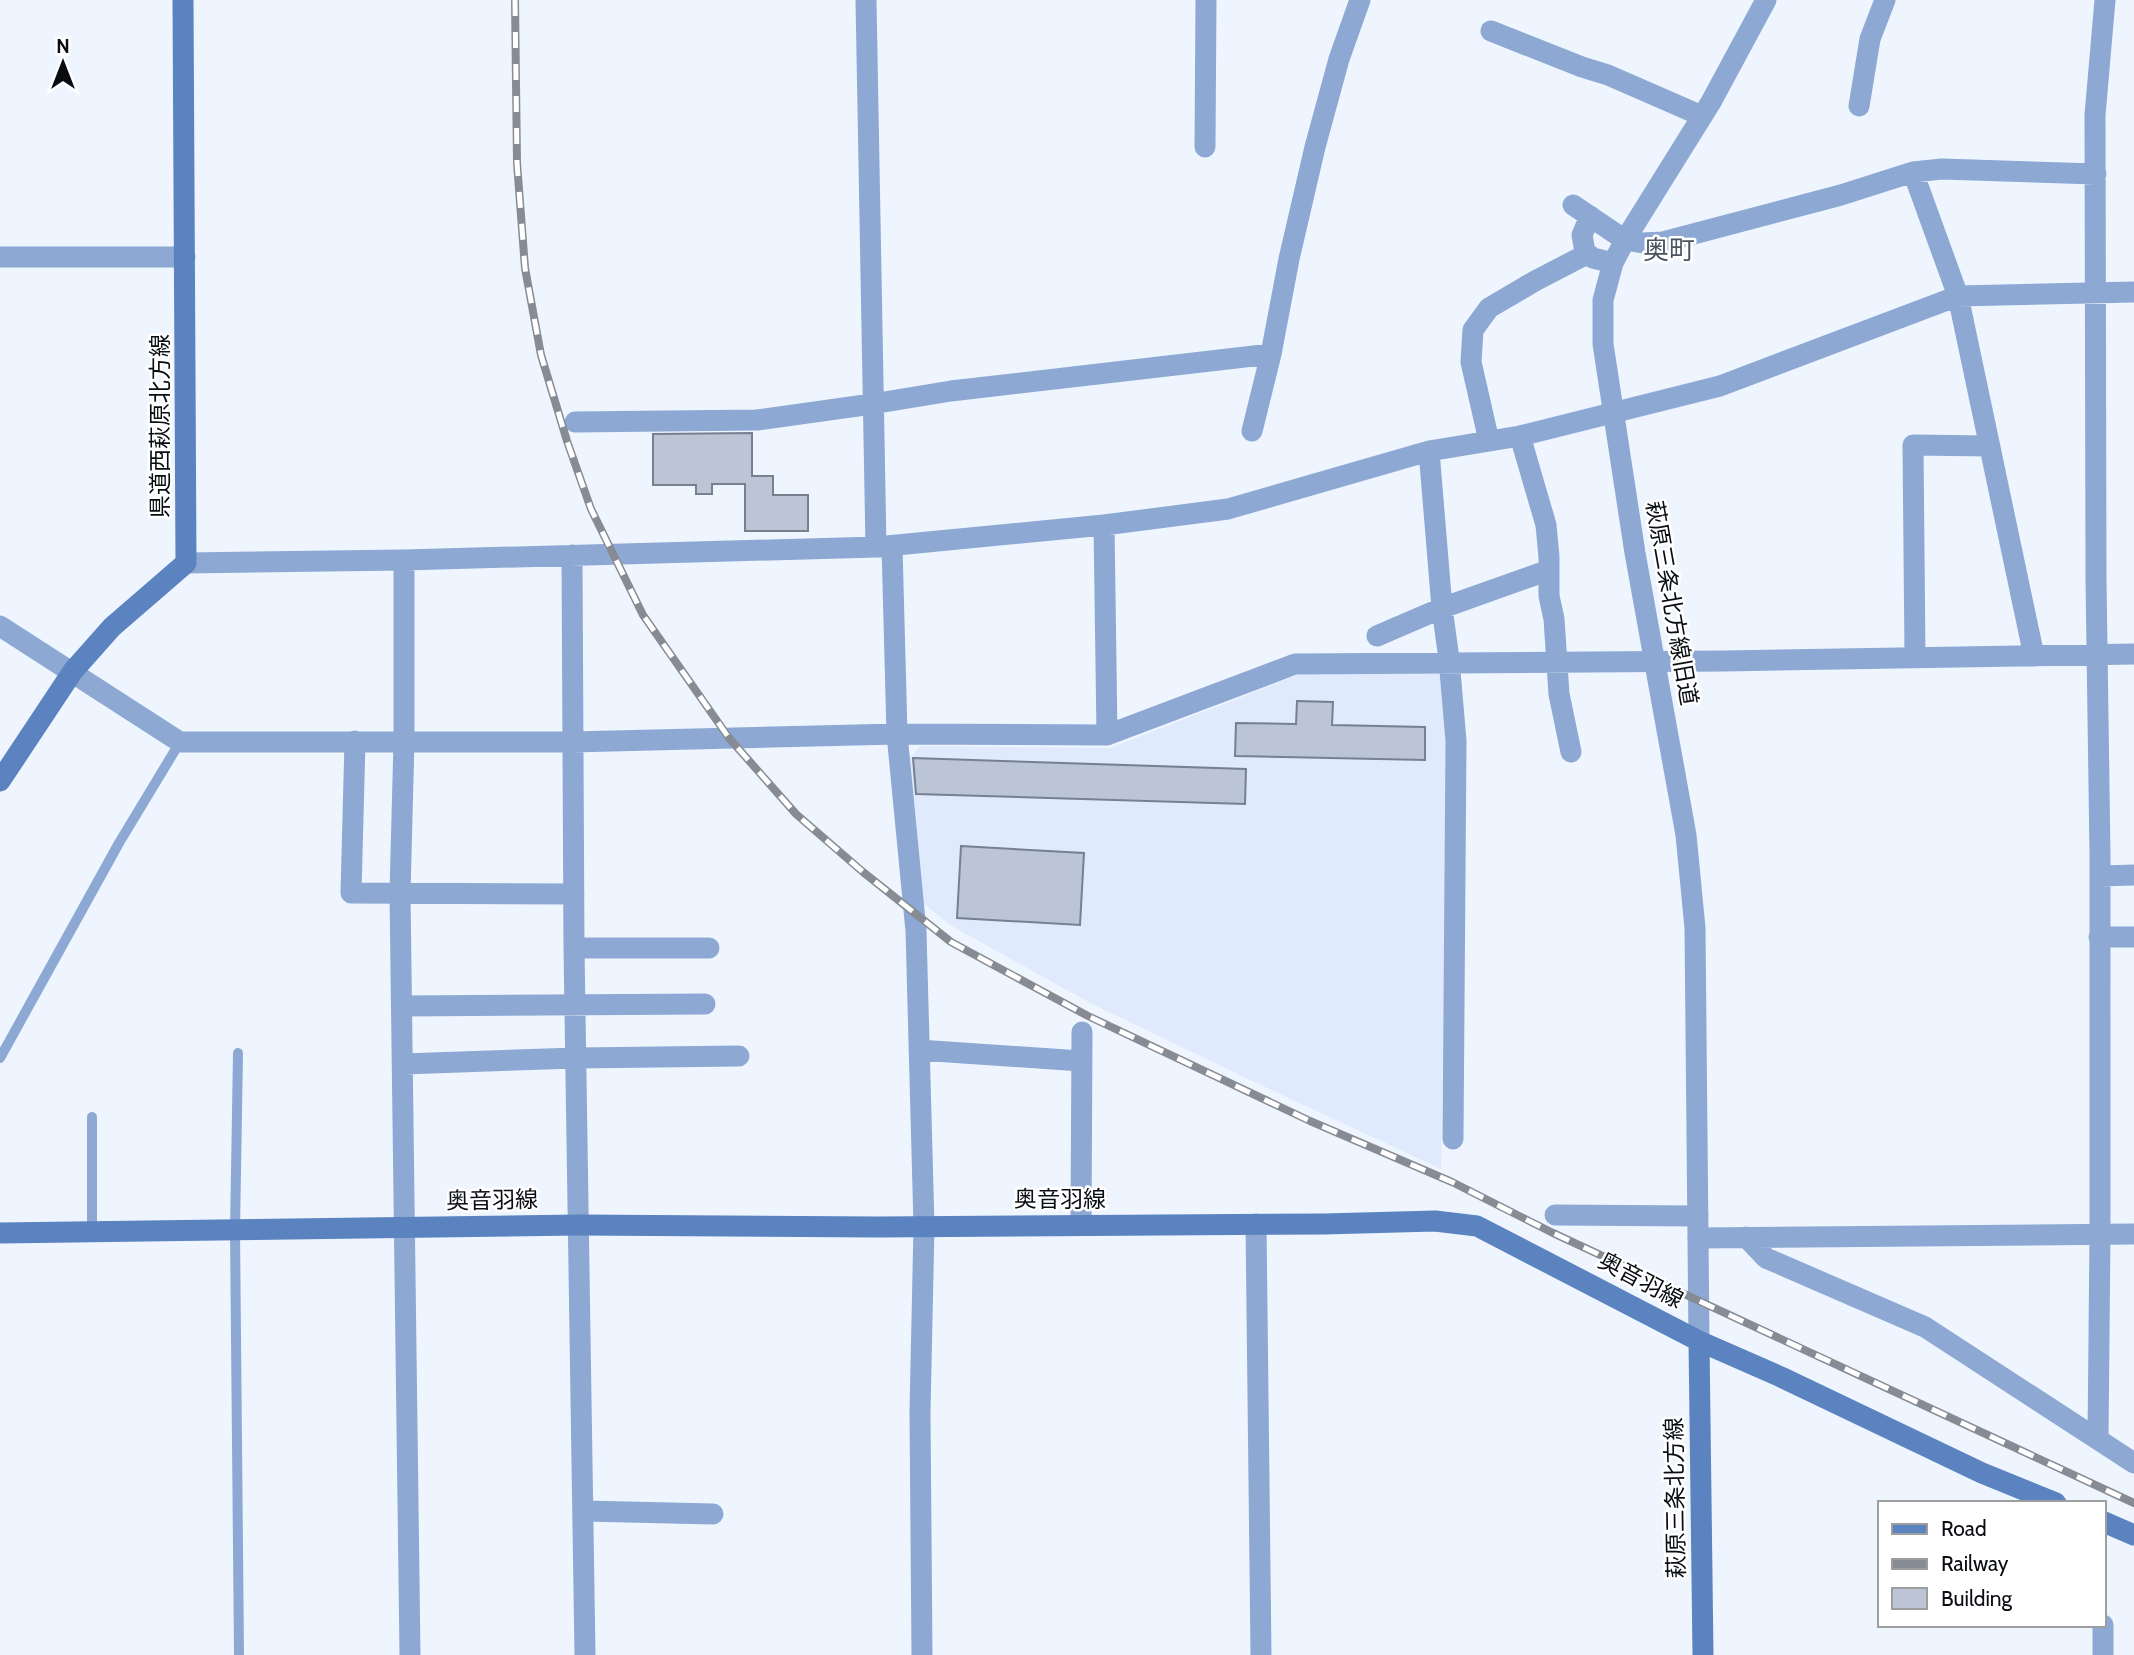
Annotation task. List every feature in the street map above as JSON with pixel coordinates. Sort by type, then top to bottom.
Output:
[{"type":"main road","name":"県道西萩原北方線","points":[[183,0],[187,563]]},
{"type":"main road","points":[[0,781],[73,671],[112,627],[187,563]]},
{"type":"main road","name":"奥音羽線","points":[[0,1233],[579,1225],[924,1226],[1436,1221],[1476,1226],[1699,1341],[1982,1473],[2051,1501]]},
{"type":"main road","name":"萩原三条北方線","points":[[1699,1341],[1703,1655]]},
{"type":"main road","points":[[2106,1523],[2134,1535]]},
{"type":"street","points":[[866,0],[872,404],[897,734],[916,931],[924,1226],[920,1412],[922,1655]]},
{"type":"street","points":[[1205,147],[1206,0]]},
{"type":"street","points":[[1252,431],[1315,147],[1339,59],[1360,0]]},
{"type":"street","name":"萩原三条北方線旧道","points":[[1699,1341],[1693,890],[1686,835],[1635,553],[1603,344],[1603,300],[1613,263],[1625,240],[1702,116],[1766,0]]},
{"type":"street","points":[[1858,106],[1870,38],[1885,0]]},
{"type":"street","points":[[2098,1438],[2101,1234],[2100,876],[2094,293],[2095,115],[2105,0]]},
{"type":"street","points":[[1491,32],[1608,75],[1702,116]]},
{"type":"street","points":[[1613,263],[1593,258],[1585,252],[1581,211],[1625,240],[1663,242],[1841,195],[1913,172],[1942,169],[2096,174]]},
{"type":"street","points":[[1913,172],[1958,296],[2034,656]]},
{"type":"street","points":[[1489,441],[1471,362],[1473,330],[1489,308],[1587,254]]},
{"type":"street","points":[[0,257],[185,257]]},
{"type":"street","points":[[187,563],[884,547],[1104,525],[1228,509],[1429,451],[1520,436],[1720,386],[1958,296],[2134,292]]},
{"type":"street","points":[[575,422],[757,419],[951,391],[1271,354]]},
{"type":"street","points":[[1520,436],[1546,525],[1549,596],[1554,619],[1559,694],[1572,752]]},
{"type":"street","points":[[1915,657],[1913,444],[1990,446]]},
{"type":"street","points":[[1429,451],[1456,741],[1453,1139]]},
{"type":"street","points":[[1104,525],[1107,735]]},
{"type":"street","points":[[572,555],[574,948],[585,1655]]},
{"type":"street","points":[[404,560],[404,741],[400,893],[410,1655]]},
{"type":"street","points":[[1377,636],[1442,608],[1549,570]]},
{"type":"street","points":[[0,626],[180,742],[572,742],[897,734],[1107,735],[1295,664],[1655,662],[2134,654]]},
{"type":"street","points":[[355,741],[351,893],[574,894]]},
{"type":"street","points":[[2100,876],[2134,875]]},
{"type":"street","points":[[2099,937],[2134,937]]},
{"type":"street","points":[[574,948],[709,948]]},
{"type":"street","points":[[402,1006],[705,1004]]},
{"type":"street","points":[[1080,1225],[1082,1032]]},
{"type":"street","points":[[919,1050],[1081,1061]]},
{"type":"street","points":[[403,1064],[739,1056]]},
{"type":"street","points":[[1555,1215],[1698,1216]]},
{"type":"street","points":[[1256,1224],[1261,1655]]},
{"type":"street","points":[[1698,1238],[2134,1234]]},
{"type":"street","points":[[1746,1237],[1766,1258],[1925,1327],[2134,1463]]},
{"type":"street","points":[[584,1511],[713,1514]]},
{"type":"street","points":[[2103,1627],[2103,1655]]},
{"type":"lane","points":[[0,1058],[119,843],[180,742]]},
{"type":"lane","points":[[238,1053],[235,1230],[239,1655]]},
{"type":"lane","points":[[92,1117],[92,1232]]},
{"type":"shaded area","points":[[1308,671],[1444,671],[1448,756],[1441,1169],[1090,1003],[950,925],[916,897],[909,759],[920,746],[1110,748]]},
{"type":"building","points":[[752,433],[752,476],[773,476],[773,495],[808,495],[808,531],[745,531],[745,484],[712,484],[712,494],[696,494],[696,485],[653,485],[653,434]]},
{"type":"building","points":[[1297,701],[1333,702],[1332,725],[1425,727],[1425,760],[1235,756],[1236,723],[1296,724]]},
{"type":"building","points":[[913,758],[1246,769],[1245,804],[916,794]]},
{"type":"building","points":[[961,846],[1084,853],[1080,925],[957,918]]},
{"type":"railway","points":[[515,0],[517,163],[525,268],[541,355],[567,441],[591,509],[643,615],[729,738],[796,814],[951,942],[1088,1016],[1310,1121],[1452,1182],[1553,1233],[2134,1503]]},
{"type":"district","name":"奥町","points":[[1669,250]]}]
